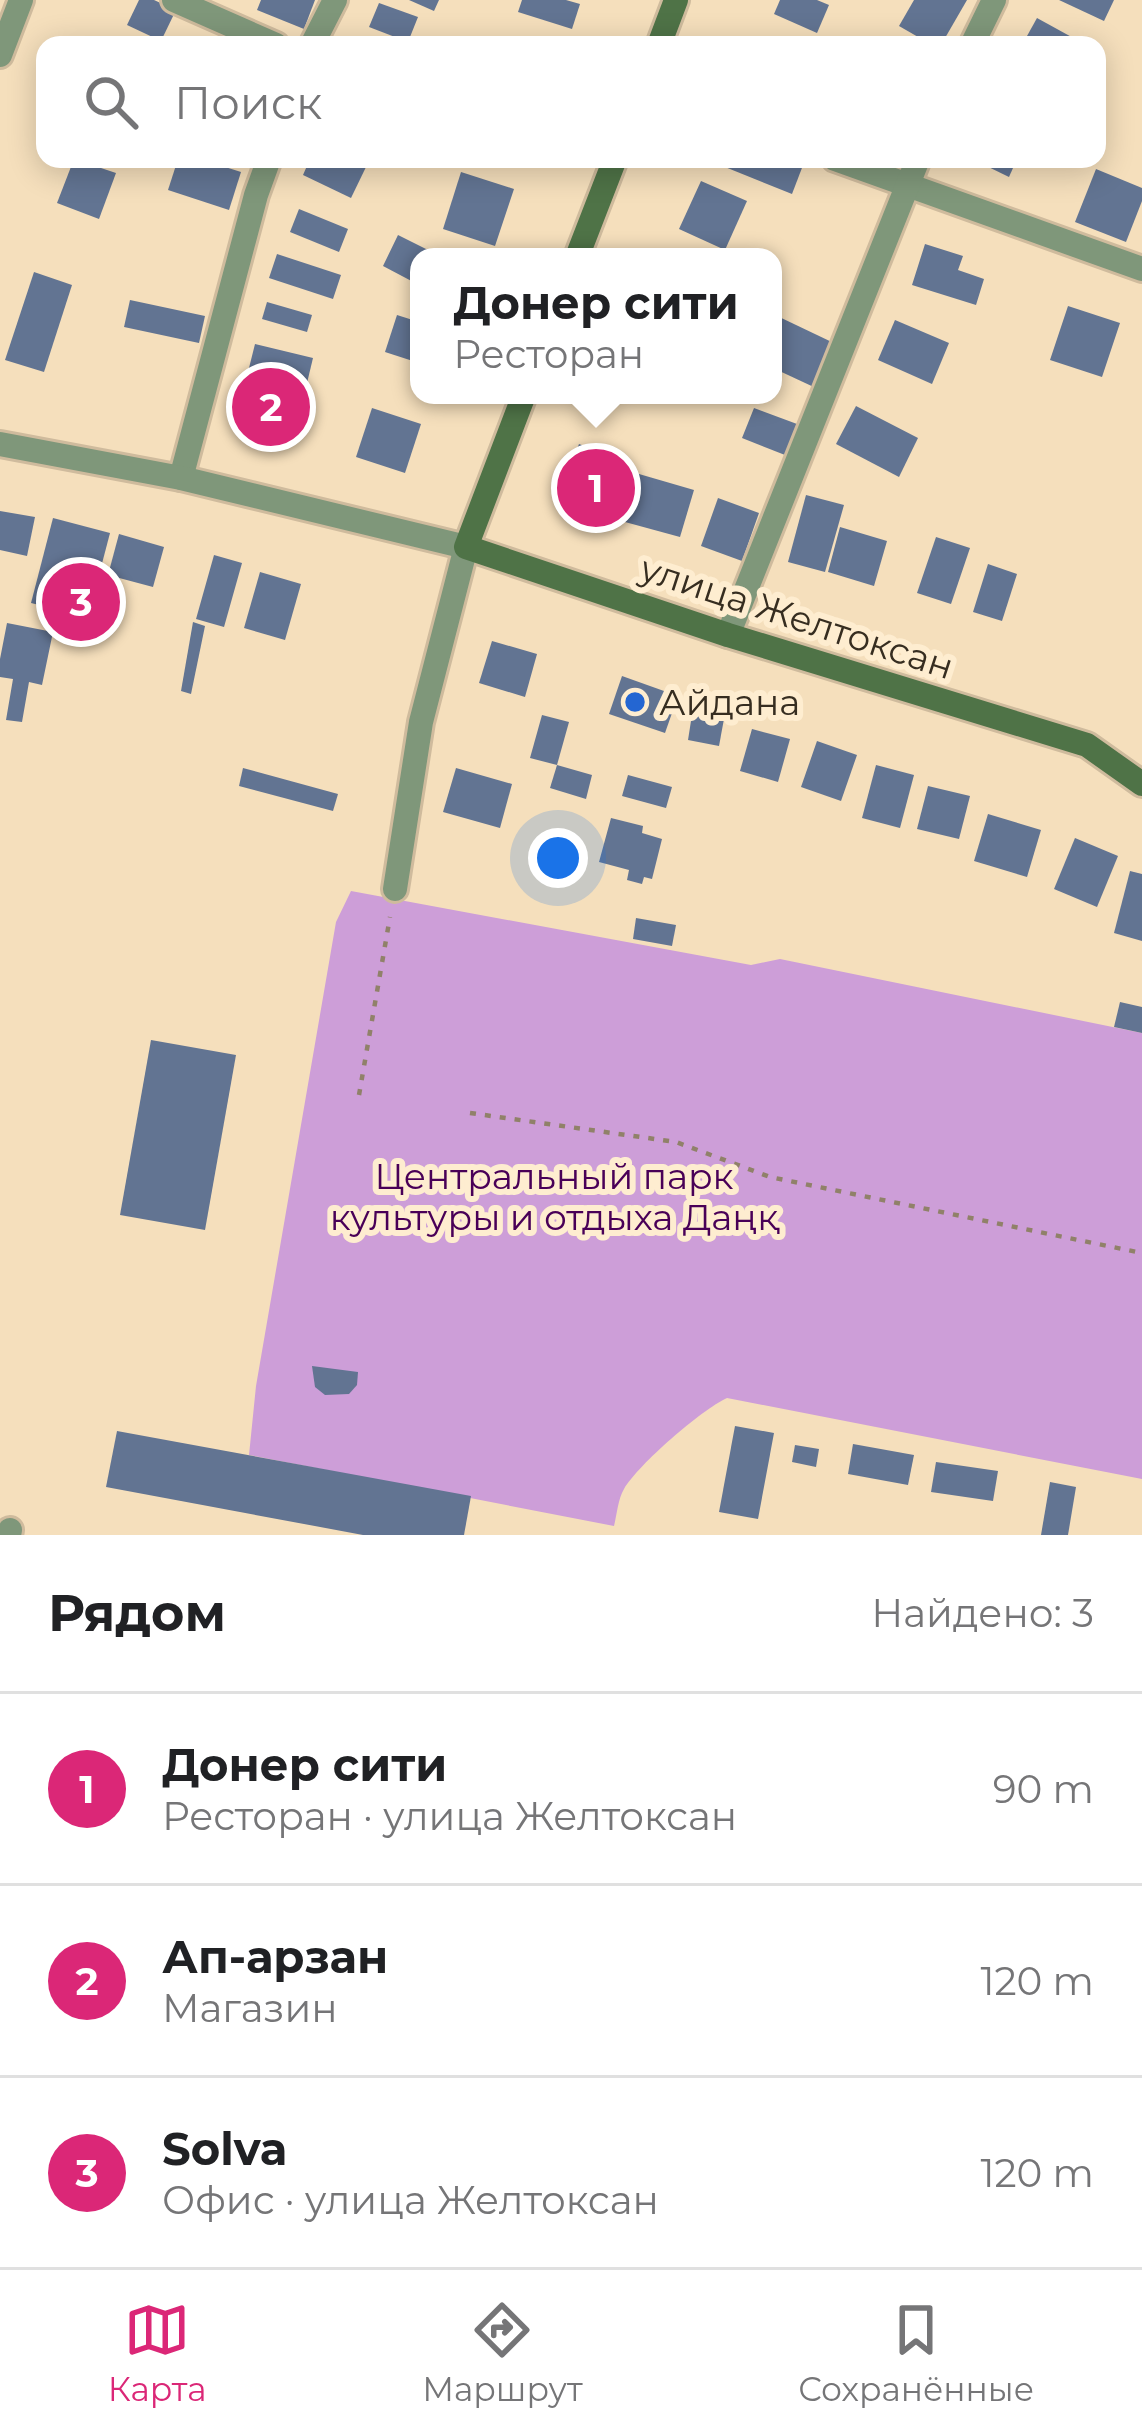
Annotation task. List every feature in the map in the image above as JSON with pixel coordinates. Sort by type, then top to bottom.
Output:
[{"type":"main road","points":[[662,36],[676,0]]},
{"type":"main road","points":[[580,248],[611,168]]},
{"type":"main road","points":[[466,547],[521,404]]},
{"type":"main road","name":"улица Желтоксан","points":[[466,547],[728,635],[1087,745],[1142,784]]},
{"type":"street","points":[[0,55],[21,0]]},
{"type":"street","points":[[174,0],[256,36]]},
{"type":"street","points":[[316,36],[334,0]]},
{"type":"street","points":[[977,36],[994,0]]},
{"type":"street","points":[[181,478],[266,168]]},
{"type":"street","points":[[860,168],[1142,269]]},
{"type":"street","points":[[728,635],[914,168]]},
{"type":"street","name":"улица Желтоксан","points":[[0,444],[181,478],[466,547]]},
{"type":"street","points":[[395,890],[422,722],[466,547]]},
{"type":"path","points":[[359,1095],[395,890]]},
{"type":"path","points":[[470,1113],[676,1142],[770,1178],[1142,1253]]},
{"type":"green space","name":"Центральный парк культуры и отдыха Даңқ","points":[[351,891],[751,965],[780,959],[1142,1033],[1142,1479],[727,1398],[687,1425],[632,1478],[620,1497],[614,1526],[249,1455],[256,1386],[336,922]]},
{"type":"building","points":[[139,0],[154,0],[176,10],[163,36],[150,36],[127,25]]},
{"type":"building","points":[[261,0],[315,0],[304,29],[257,10]]},
{"type":"building","points":[[409,0],[439,0],[434,11]]},
{"type":"building","points":[[522,0],[580,4],[572,29],[518,12]]},
{"type":"building","points":[[780,0],[817,0],[829,5],[817,33],[774,14]]},
{"type":"building","points":[[914,0],[967,0],[946,36],[916,36],[899,26]]},
{"type":"building","points":[[1059,0],[1114,0],[1104,21]]},
{"type":"building","points":[[379,3],[418,17],[410,36],[392,36],[369,27]]},
{"type":"building","points":[[1037,18],[1070,36],[1027,36]]},
{"type":"building","points":[[71,168],[116,173],[99,219],[57,203]]},
{"type":"building","points":[[175,168],[241,172],[229,210],[168,190]]},
{"type":"building","points":[[306,168],[366,168],[351,198],[303,175]]},
{"type":"building","points":[[727,168],[802,168],[792,194]]},
{"type":"building","points":[[990,168],[1013,168],[1009,177]]},
{"type":"building","points":[[1096,169],[1142,188],[1142,201],[1126,242],[1075,222]]},
{"type":"building","points":[[461,172],[514,189],[495,246],[443,229]]},
{"type":"building","points":[[701,181],[747,201],[726,248],[679,229]]},
{"type":"building","points":[[299,209],[348,229],[339,252],[290,232]]},
{"type":"building","points":[[398,235],[424,248],[410,248],[410,280],[383,266]]},
{"type":"building","points":[[925,244],[963,256],[958,270],[984,279],[976,305],[912,285]]},
{"type":"building","points":[[277,254],[341,275],[333,299],[269,278]]},
{"type":"building","points":[[34,272],[72,285],[44,372],[5,360]]},
{"type":"building","points":[[130,300],[205,316],[199,343],[124,327]]},
{"type":"building","points":[[267,302],[312,315],[307,332],[262,319]]},
{"type":"building","points":[[1068,306],[1120,323],[1102,377],[1050,360]]},
{"type":"building","points":[[397,315],[410,319],[410,360],[385,352]]},
{"type":"building","points":[[782,318],[838,345],[818,389],[782,372]]},
{"type":"building","points":[[895,320],[949,343],[932,384],[878,360]]},
{"type":"building","points":[[255,344],[313,358],[307,383],[249,368]]},
{"type":"building","points":[[244,385],[304,398],[298,428],[238,415]]},
{"type":"building","points":[[856,406],[918,438],[899,477],[836,444]]},
{"type":"building","points":[[372,408],[421,424],[405,473],[356,457]]},
{"type":"building","points":[[754,408],[797,424],[785,455],[742,438]]},
{"type":"building","points":[[579,444],[629,464],[606,520],[557,501]]},
{"type":"building","points":[[639,474],[694,490],[680,537],[625,522]]},
{"type":"building","points":[[806,495],[844,505],[825,572],[788,562]]},
{"type":"building","points":[[718,498],[759,513],[742,561],[701,546]]},
{"type":"building","points":[[0,511],[35,517],[27,556],[0,550]]},
{"type":"building","points":[[53,518],[110,533],[88,617],[31,603]]},
{"type":"building","points":[[840,527],[887,541],[874,586],[828,572]]},
{"type":"building","points":[[119,534],[164,547],[153,587],[108,575]]},
{"type":"building","points":[[936,537],[970,548],[951,604],[917,593]]},
{"type":"building","points":[[214,555],[242,563],[224,627],[196,619]]},
{"type":"building","points":[[988,564],[1017,574],[1002,621],[973,612]]},
{"type":"building","points":[[260,572],[301,584],[285,640],[244,628]]},
{"type":"building","points":[[193,622],[205,626],[191,694],[181,691]]},
{"type":"building","points":[[7,623],[53,632],[42,685],[29,682],[22,722],[6,720],[13,679],[0,677],[0,659]]},
{"type":"building","points":[[492,641],[537,654],[525,697],[479,683]]},
{"type":"building","points":[[622,676],[678,696],[665,733],[609,714]]},
{"type":"building","points":[[694,702],[726,708],[719,746],[688,740]]},
{"type":"building","points":[[542,715],[569,722],[557,765],[530,758]]},
{"type":"building","points":[[752,729],[790,739],[778,782],[740,771]]},
{"type":"building","points":[[817,741],[857,755],[841,801],[801,787]]},
{"type":"building","points":[[557,765],[592,775],[586,799],[550,788]]},
{"type":"building","points":[[876,765],[914,775],[900,828],[862,818]]},
{"type":"building","points":[[243,768],[338,794],[333,811],[239,786]]},
{"type":"building","points":[[456,768],[512,784],[500,828],[443,812]]},
{"type":"building","points":[[628,775],[672,787],[666,808],[622,796]]},
{"type":"building","points":[[928,786],[970,796],[959,839],[917,829]]},
{"type":"building","points":[[988,814],[1041,830],[1027,877],[974,861]]},
{"type":"building","points":[[611,818],[643,826],[642,833],[662,839],[652,879],[644,877],[642,884],[627,880],[629,870],[599,862]]},
{"type":"building","points":[[1075,838],[1118,856],[1097,907],[1054,889]]},
{"type":"building","points":[[1130,871],[1142,874],[1142,941],[1114,933]]},
{"type":"building","points":[[636,918],[676,925],[672,946],[633,939]]},
{"type":"building","points":[[1120,1002],[1142,1007],[1142,1033],[1114,1027]]},
{"type":"building","points":[[151,1040],[236,1055],[205,1230],[120,1215]]},
{"type":"building","points":[[312,1366],[358,1372],[357,1385],[349,1394],[325,1395],[315,1387]]},
{"type":"building","points":[[735,1426],[774,1433],[758,1519],[719,1512]]},
{"type":"building","points":[[117,1431],[471,1496],[464,1535],[363,1535],[106,1487]]},
{"type":"building","points":[[853,1444],[914,1455],[908,1485],[848,1474]]},
{"type":"building","points":[[795,1445],[819,1449],[816,1467],[792,1462]]},
{"type":"building","points":[[936,1462],[998,1471],[993,1501],[931,1492]]},
{"type":"building","points":[[1050,1482],[1076,1487],[1068,1535],[1041,1535]]},
{"type":"place","name":"Ап-арзан","points":[[271,407]]},
{"type":"place","name":"Донер сити","points":[[596,488]]},
{"type":"place","name":"Solva","points":[[81,602]]},
{"type":"place","name":"Айдана","points":[[635,702]]}]
